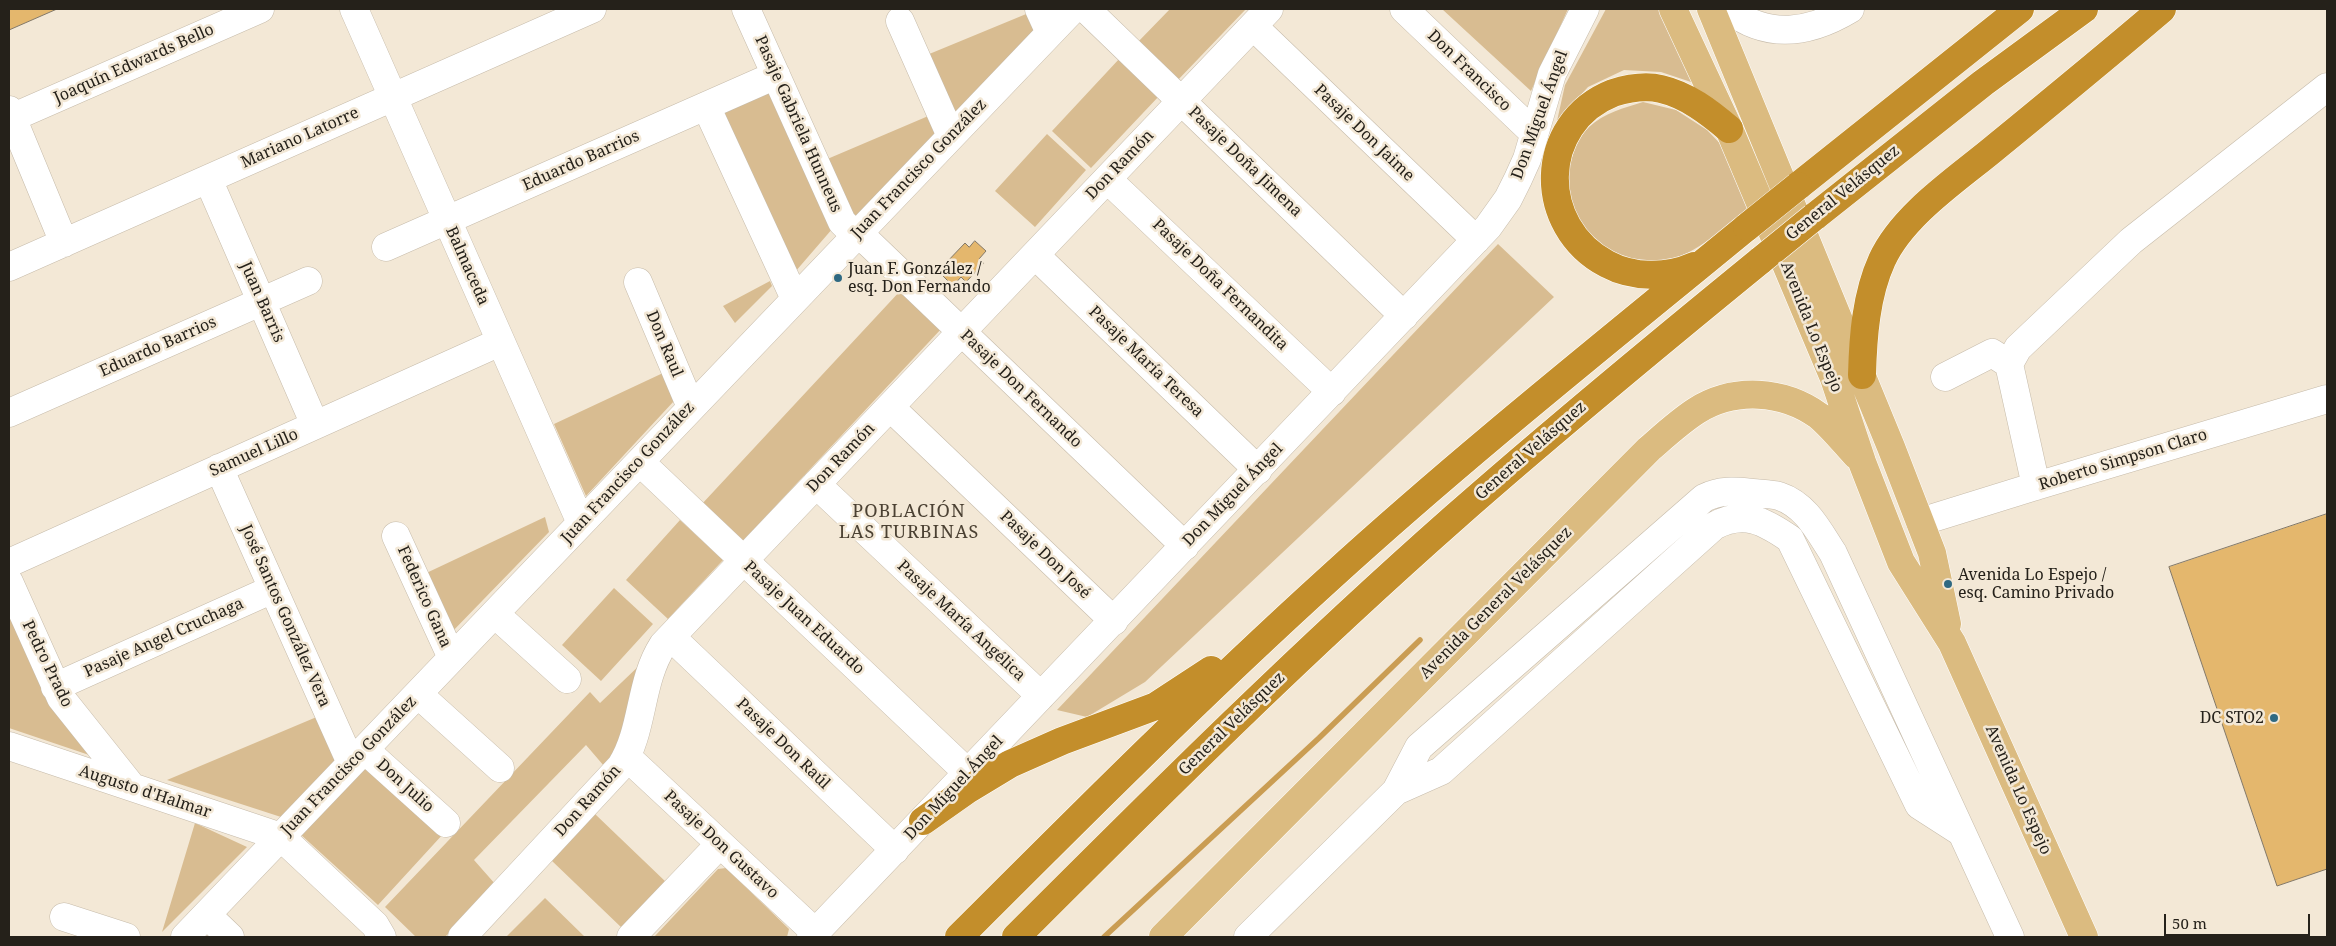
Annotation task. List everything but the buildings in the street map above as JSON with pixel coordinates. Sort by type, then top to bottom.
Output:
[{"type":"highway","name":"General Velásquez","points":[[959,937],[1165,733],[1331,577],[1520,412],[1747,227],[2020,9]]},
{"type":"highway","name":"General Velásquez","points":[[1016,937],[1255,701],[1440,530],[1614,380],[1814,217],[1982,83],[2084,9]]},
{"type":"highway","points":[[1862,374],[1864,334],[1873,288],[1882,259],[1901,231],[1945,189],[2162,9]]},
{"type":"highway","points":[[1707,260],[1692,268],[1660,275],[1628,272],[1599,260],[1586,251],[1567,227],[1557,198],[1555,168],[1562,140],[1577,118],[1598,101],[1622,90],[1635,87],[1648,87],[1672,92],[1702,108],[1729,129]]},
{"type":"highway","points":[[923,821],[967,790],[1010,764],[1062,740],[1138,714],[1170,698],[1232,656],[1331,577]]},
{"type":"highway","points":[[1038,937],[1080,873]]},
{"type":"highway","points":[[940,937],[1008,888]]},
{"type":"main road","name":"Avenida Lo Espejo","points":[[1673,9],[1729,129],[1834,378],[1862,462],[1901,562],[1952,643],[2084,937]]},
{"type":"main road","points":[[1701,9],[1709,22],[1723,37]]},
{"type":"main road","name":"Avenida Lo Espejo","points":[[1712,9],[1862,374],[1932,553],[1952,643]]},
{"type":"main road","name":"Avenida General Velásquez","points":[[1163,937],[1648,450],[1697,410],[1718,401],[1740,395],[1771,396],[1789,400],[1820,417],[1862,462]]},
{"type":"street","name":"Joaquín Edwards Bello","points":[[10,116],[260,9]]},
{"type":"street","name":"Balmaceda","points":[[354,9],[580,524]]},
{"type":"street","name":"Pasaje Gabriela Hunneus","points":[[746,9],[842,222],[857,235]]},
{"type":"street","name":"Juan Francisco González","points":[[185,937],[951,136],[1045,21],[1073,9]]},
{"type":"street","name":"Pasaje Doña Jimena","points":[[1086,9],[1404,316]]},
{"type":"street","name":"Don Francisco","points":[[1404,9],[1534,133]]},
{"type":"street","name":"Don Miguel Ángel","points":[[814,935],[1476,240],[1508,199],[1527,159],[1552,74],[1585,9]]},
{"type":"street","points":[[1728,9],[1749,21],[1782,29],[1816,26],[1850,9]]},
{"type":"street","name":"Mariano Latorre","points":[[9,267],[393,97],[581,11]]},
{"type":"street","name":"Don Ramón","points":[[462,937],[616,773],[627,757],[651,666],[671,637],[1261,17]]},
{"type":"street","name":"Pasaje Don Jaime","points":[[1261,17],[1476,240]]},
{"type":"street","points":[[900,21],[951,136]]},
{"type":"street","name":"Eduardo Barrios","points":[[386,247],[776,75]]},
{"type":"street","points":[[2036,486],[2009,364],[2018,348],[2131,241],[2327,87]]},
{"type":"street","points":[[706,106],[795,299]]},
{"type":"street","points":[[10,116],[64,243]]},
{"type":"street","name":"Juan Barris","points":[[208,179],[316,425]]},
{"type":"street","name":"Pasaje Doña Fernandita","points":[[1107,179],[1332,392]]},
{"type":"street","name":"Pasaje Don Fernando","points":[[857,235],[869,243],[1185,546]]},
{"type":"street","name":"Pasaje María Teresa","points":[[1035,255],[1258,470]]},
{"type":"street","name":"Eduardo Barrios","points":[[9,413],[308,281]]},
{"type":"street","name":"Don Raul","points":[[638,282],[691,406]]},
{"type":"street","name":"Samuel Lillo","points":[[9,563],[500,342]]},
{"type":"street","points":[[1946,377],[1992,353],[2009,364]]},
{"type":"street","name":"Roberto Simpson Claro","points":[[1920,522],[2327,399]]},
{"type":"street","name":"Pasaje Don José","points":[[890,407],[1114,620]]},
{"type":"street","name":"Pasaje Juan Eduardo","points":[[640,462],[968,773]]},
{"type":"street","name":"José Santos González Vera","points":[[219,468],[273,589],[358,756]]},
{"type":"street","name":"Pasaje María Angélica","points":[[816,484],[1041,696]]},
{"type":"street","points":[[1248,937],[1396,791],[1419,747],[1704,498],[1714,493],[1730,491],[1776,496],[1792,501],[1810,517],[1833,553],[2010,937]]},
{"type":"street","points":[[1790,539],[1810,517]]},
{"type":"street","points":[[1396,791],[1441,771],[1714,526],[1736,518],[1752,519],[1771,526],[1790,539],[1920,805],[1961,832]]},
{"type":"street","name":"Federico Gana","points":[[396,536],[452,658]]},
{"type":"street","name":"Pedro Prado","points":[[9,582],[55,687],[69,709],[132,787]]},
{"type":"street","name":"Pasaje Angel Cruchaga","points":[[55,687],[273,589]]},
{"type":"street","points":[[495,614],[567,679]]},
{"type":"street","name":"Pasaje Don Raúl","points":[[671,637],[895,850]]},
{"type":"street","points":[[418,694],[500,768]]},
{"type":"street","name":"Augusto d'Halmar","points":[[9,746],[281,837]]},
{"type":"street","name":"Don Julio","points":[[358,756],[446,823]]},
{"type":"street","name":"Pasaje Don Gustavo","points":[[627,757],[814,935]]},
{"type":"street","points":[[281,837],[375,925],[382,937]]},
{"type":"street","points":[[631,937],[720,844]]},
{"type":"street","points":[[207,915],[230,937]]},
{"type":"street","points":[[64,918],[126,937]]},
{"type":"shaded area","points":[[1170,9],[1246,9],[1176,82],[1136,44]]},
{"type":"shaded area","points":[[1442,9],[1568,9],[1531,91]]},
{"type":"shaded area","points":[[1606,9],[1669,9],[1706,91],[1691,82],[1661,72],[1624,70],[1588,87],[1557,121],[1565,85]]},
{"type":"shaded area","points":[[1031,12],[1038,29],[950,123],[922,57]]},
{"type":"shaded area","points":[[1120,58],[1160,95],[1091,168],[1052,131]]},
{"type":"shaded area","points":[[772,86],[833,228],[795,272],[719,111]]},
{"type":"shaded area","points":[[1643,102],[1676,110],[1707,130],[1735,159],[1753,203],[1694,250],[1672,259],[1655,262],[1636,262],[1618,259],[1602,252],[1592,244],[1577,223],[1572,211],[1568,186],[1572,157],[1586,130],[1595,122],[1608,115]]},
{"type":"shaded area","points":[[933,114],[940,131],[852,225],[825,160]]},
{"type":"shaded area","points":[[1047,134],[1086,170],[1035,227],[995,191]]},
{"type":"shaded area","points":[[1498,244],[1554,297],[1145,682],[1087,717],[1057,710]]},
{"type":"shaded area","points":[[770,281],[772,286],[735,323],[723,306]]},
{"type":"shaded area","points":[[901,290],[942,328],[741,543],[701,505]]},
{"type":"shaded area","points":[[663,373],[674,401],[586,496],[554,424]]},
{"type":"shaded area","points":[[545,517],[549,532],[449,635],[420,576]]},
{"type":"shaded area","points":[[680,520],[723,560],[668,619],[626,580]]},
{"type":"shaded area","points":[[614,588],[653,624],[601,681],[562,645]]},
{"type":"shaded area","points":[[9,599],[101,759],[9,728]]},
{"type":"shaded area","points":[[644,661],[624,745],[604,766],[586,745],[474,860],[496,885],[445,937],[416,937],[385,907],[590,692],[600,703]]},
{"type":"shaded area","points":[[319,716],[337,760],[281,817],[167,780]]},
{"type":"shaded area","points":[[365,761],[444,833],[378,905],[299,833]]},
{"type":"shaded area","points":[[595,814],[667,883],[623,929],[551,860]]},
{"type":"shaded area","points":[[195,823],[247,847],[162,932]]},
{"type":"shaded area","points":[[726,868],[789,929],[787,937],[654,937],[718,869]]},
{"type":"shaded area","points":[[545,898],[585,937],[506,937]]},
{"type":"waterway","points":[[1104,937],[1319,738],[1420,640]]},
{"type":"place","name":"Juan F. González / esq. Don Fernando","points":[[838,278]]},
{"type":"place","name":"Avenida Lo Espejo / esq. Camino Privado","points":[[1948,584]]},
{"type":"place","name":"DC STO2","points":[[2274,718]]},
{"type":"district","name":"POBLACIÓN LAS TURBINAS","points":[[909,522]]}]
